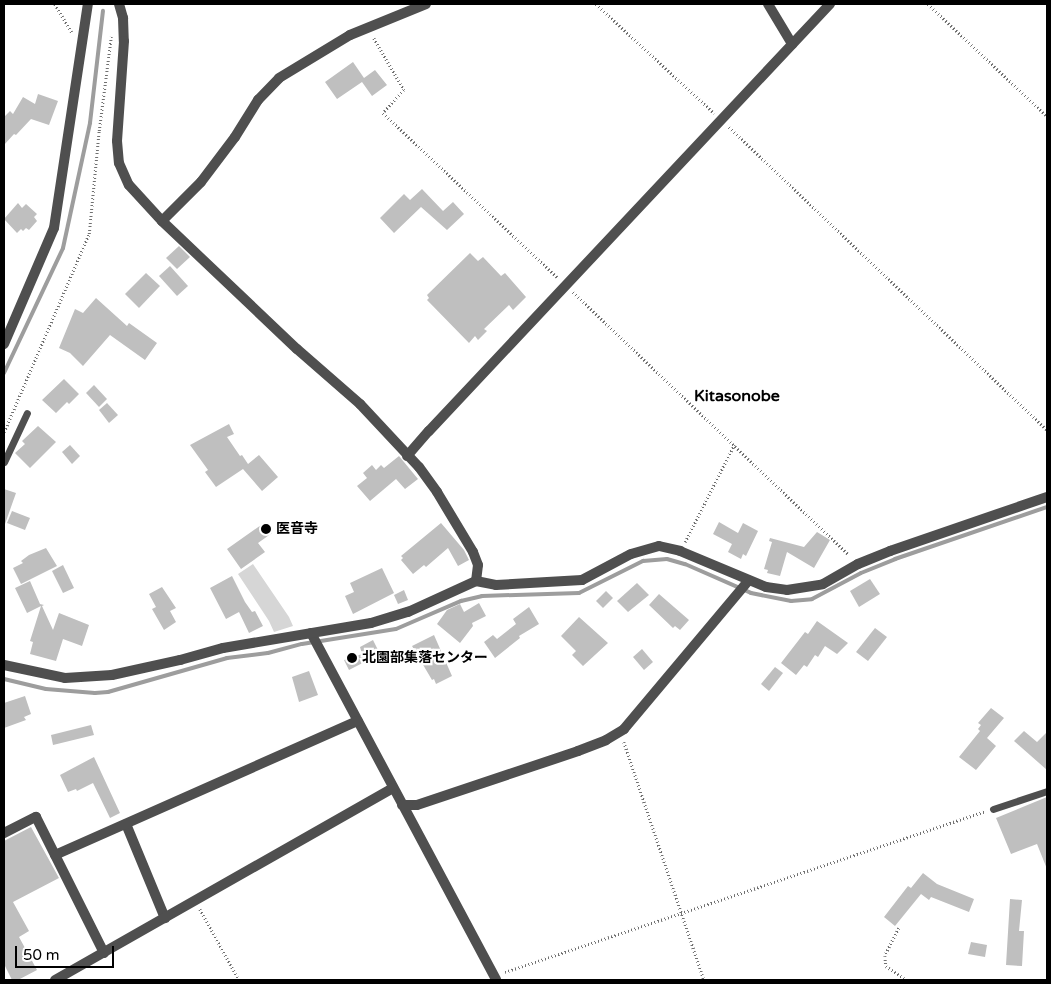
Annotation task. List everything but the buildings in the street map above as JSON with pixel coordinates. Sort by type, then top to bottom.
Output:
[{"type":"street","points":[[4,344],[54,228],[88,4]]},
{"type":"street","points":[[119,4],[123,18],[124,41],[117,141],[119,163],[129,185],[162,221],[297,349],[360,404],[407,456],[438,492],[473,552],[478,565],[476,581]]},
{"type":"street","points":[[162,221],[201,182],[235,137],[258,100],[279,78],[350,36],[426,4]]},
{"type":"street","points":[[768,4],[792,44]]},
{"type":"street","points":[[407,456],[830,4]]},
{"type":"street","points":[[4,665],[65,678],[112,675],[223,648],[371,624],[408,612],[476,581],[496,585],[567,582],[594,575],[642,550],[659,546],[680,551],[766,587],[787,590],[823,584],[858,564],[942,532],[1047,497]]},
{"type":"street","points":[[402,805],[417,805],[578,751],[621,732],[748,580]]},
{"type":"street","points":[[311,633],[495,978]]},
{"type":"street","points":[[55,855],[358,721]]},
{"type":"street","points":[[55,980],[393,788]]},
{"type":"street","points":[[4,833],[36,817],[104,952]]},
{"type":"street","points":[[126,824],[165,918]]},
{"type":"lane","points":[[4,462],[27,413]]},
{"type":"lane","points":[[993,809],[1047,791]]},
{"type":"path","points":[[55,4],[71,32],[82,40]]},
{"type":"path","points":[[596,4],[721,120],[1047,430]]},
{"type":"path","points":[[928,4],[1047,116]]},
{"type":"path","points":[[368,28],[404,90],[383,113],[858,564]]},
{"type":"path","points":[[4,432],[89,234],[98,131],[112,30]]},
{"type":"path","points":[[680,551],[734,445]]},
{"type":"path","points":[[621,732],[704,980]]},
{"type":"path","points":[[495,978],[681,912],[993,809]]},
{"type":"path","points":[[196,900],[239,980]]},
{"type":"path","points":[[899,928],[885,956],[886,966],[907,980]]},
{"type":"shaded area","points":[[253,564],[289,617],[293,626],[274,632],[269,621],[238,574]]},
{"type":"waterway","points":[[4,373],[63,248],[90,123],[103,11]]},
{"type":"waterway","points":[[4,679],[46,689],[95,693],[108,692],[227,658],[268,653],[302,644],[396,629],[461,601],[482,596],[579,593],[643,561],[667,559],[685,564],[751,593],[791,601],[812,599],[861,573],[895,559],[1047,507]]},
{"type":"place","name":"医音寺","points":[[266,529]]},
{"type":"place","name":"北園部集落センター","points":[[352,658]]},
{"type":"district","name":"Kitasonobe","points":[[737,396]]}]
